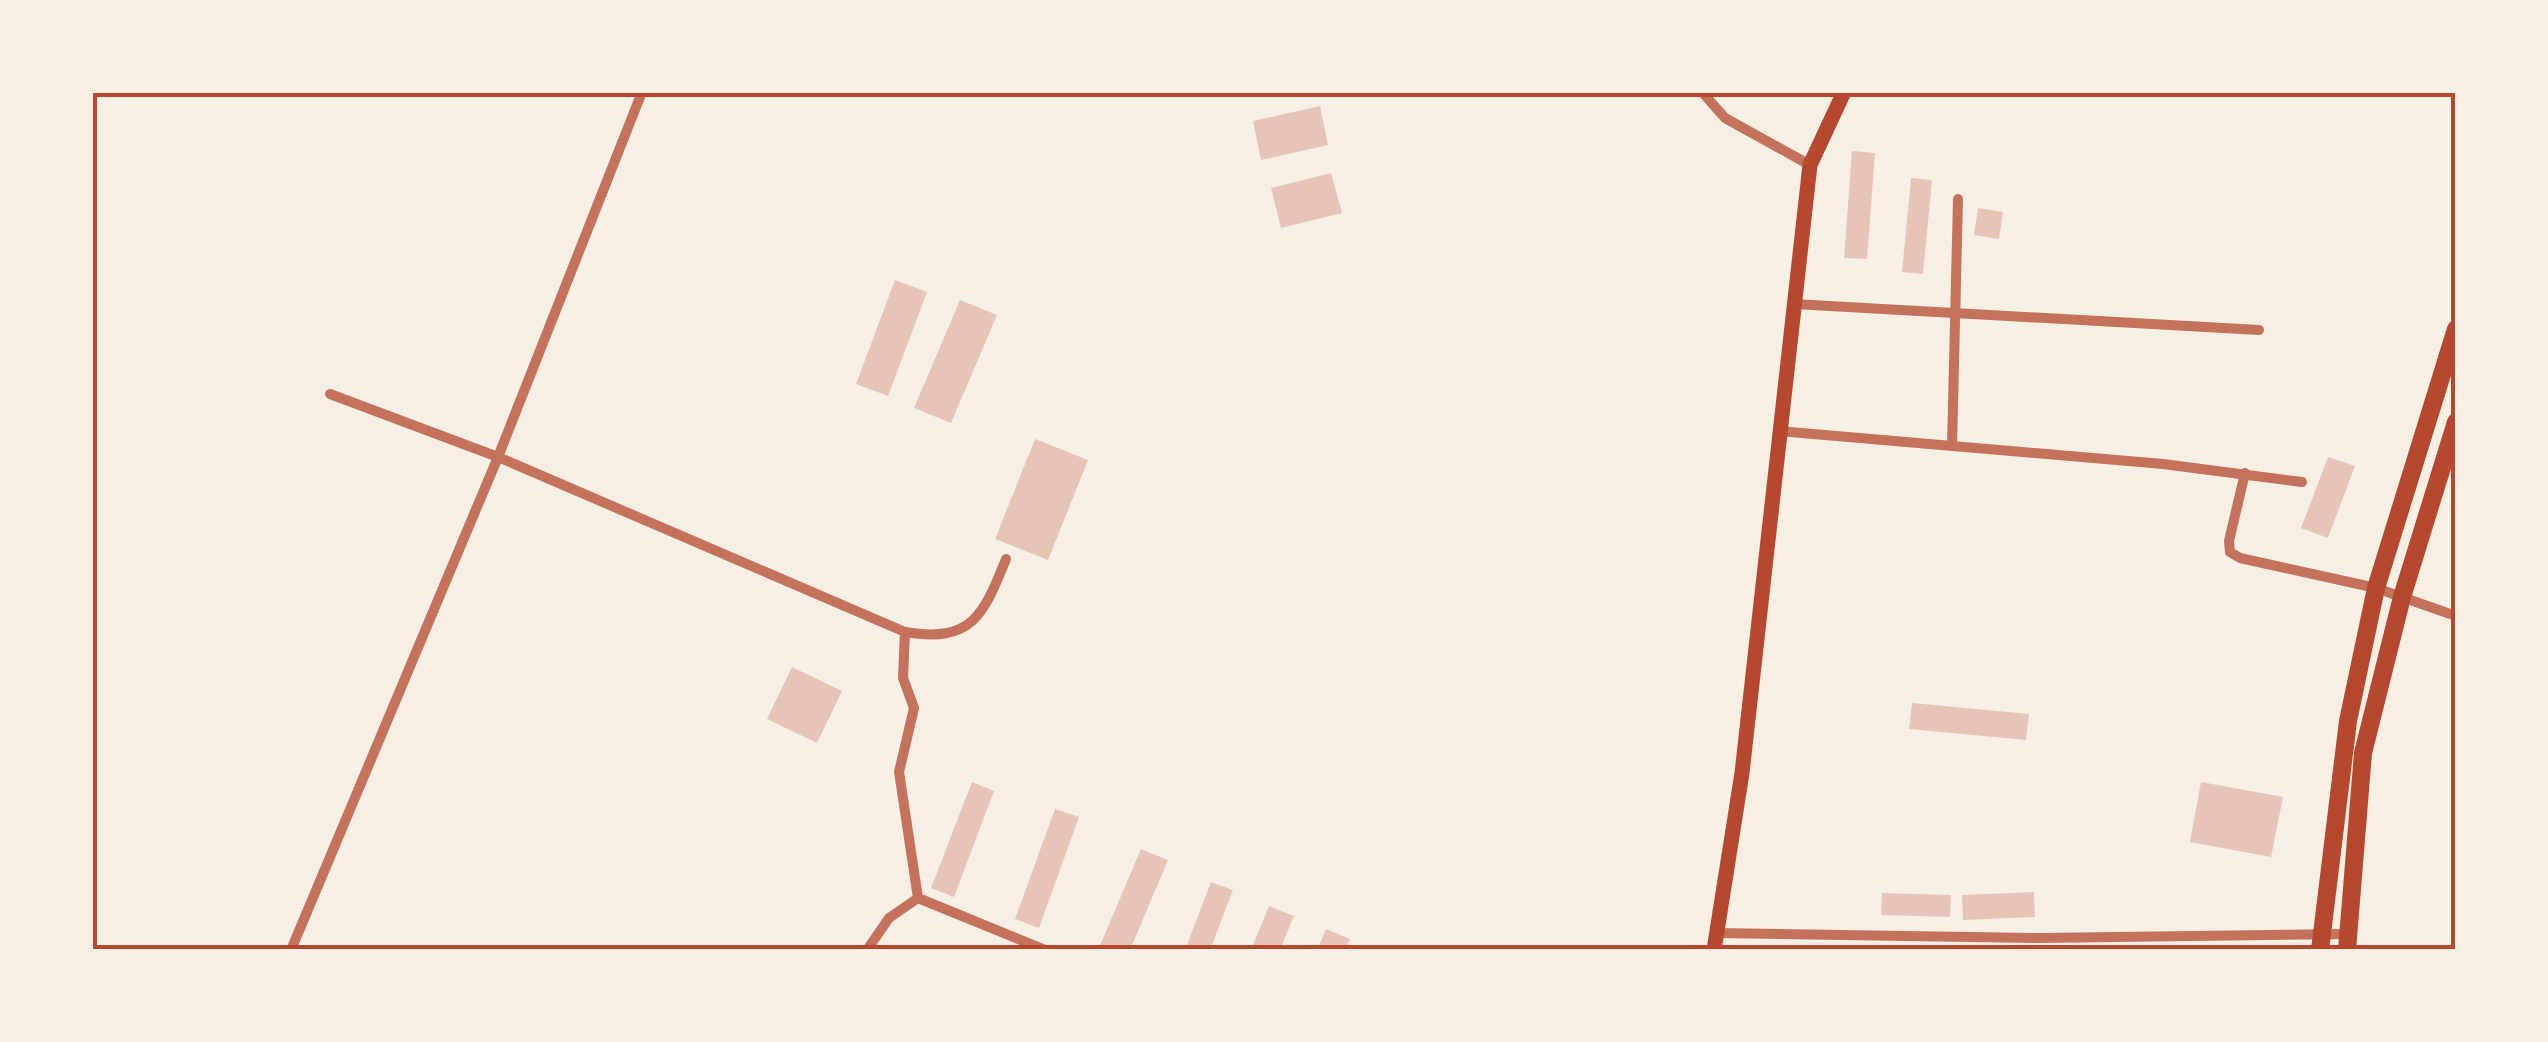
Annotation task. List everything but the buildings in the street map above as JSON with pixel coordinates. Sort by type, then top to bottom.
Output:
[{"type":"main road","points":[[1715,941],[1742,773],[1810,164],[1843,94]]},
{"type":"main road","points":[[2320,942],[2348,721],[2376,588],[2456,330]]},
{"type":"main road","points":[[2347,942],[2364,754],[2402,597],[2456,422]]},
{"type":"street","points":[[292,950],[498,457],[642,92]]},
{"type":"street","points":[[1702,92],[1725,118],[1810,164]]},
{"type":"street","points":[[1952,446],[1958,199]]},
{"type":"street","points":[[1794,304],[2260,330]]},
{"type":"street","points":[[330,394],[498,457],[905,632],[941,638],[968,626],[993,596],[1006,559]]},
{"type":"street","points":[[1778,431],[2245,473],[2302,482]]},
{"type":"street","points":[[2245,473],[2229,541],[2230,552],[2269,567],[2376,588],[2456,616]]},
{"type":"street","points":[[905,632],[903,678],[914,708],[899,772],[918,898]]},
{"type":"street","points":[[867,950],[889,918],[918,898]]},
{"type":"street","points":[[918,898],[1045,950]]},
{"type":"street","points":[[1715,941],[2040,938],[2347,942]]}]
